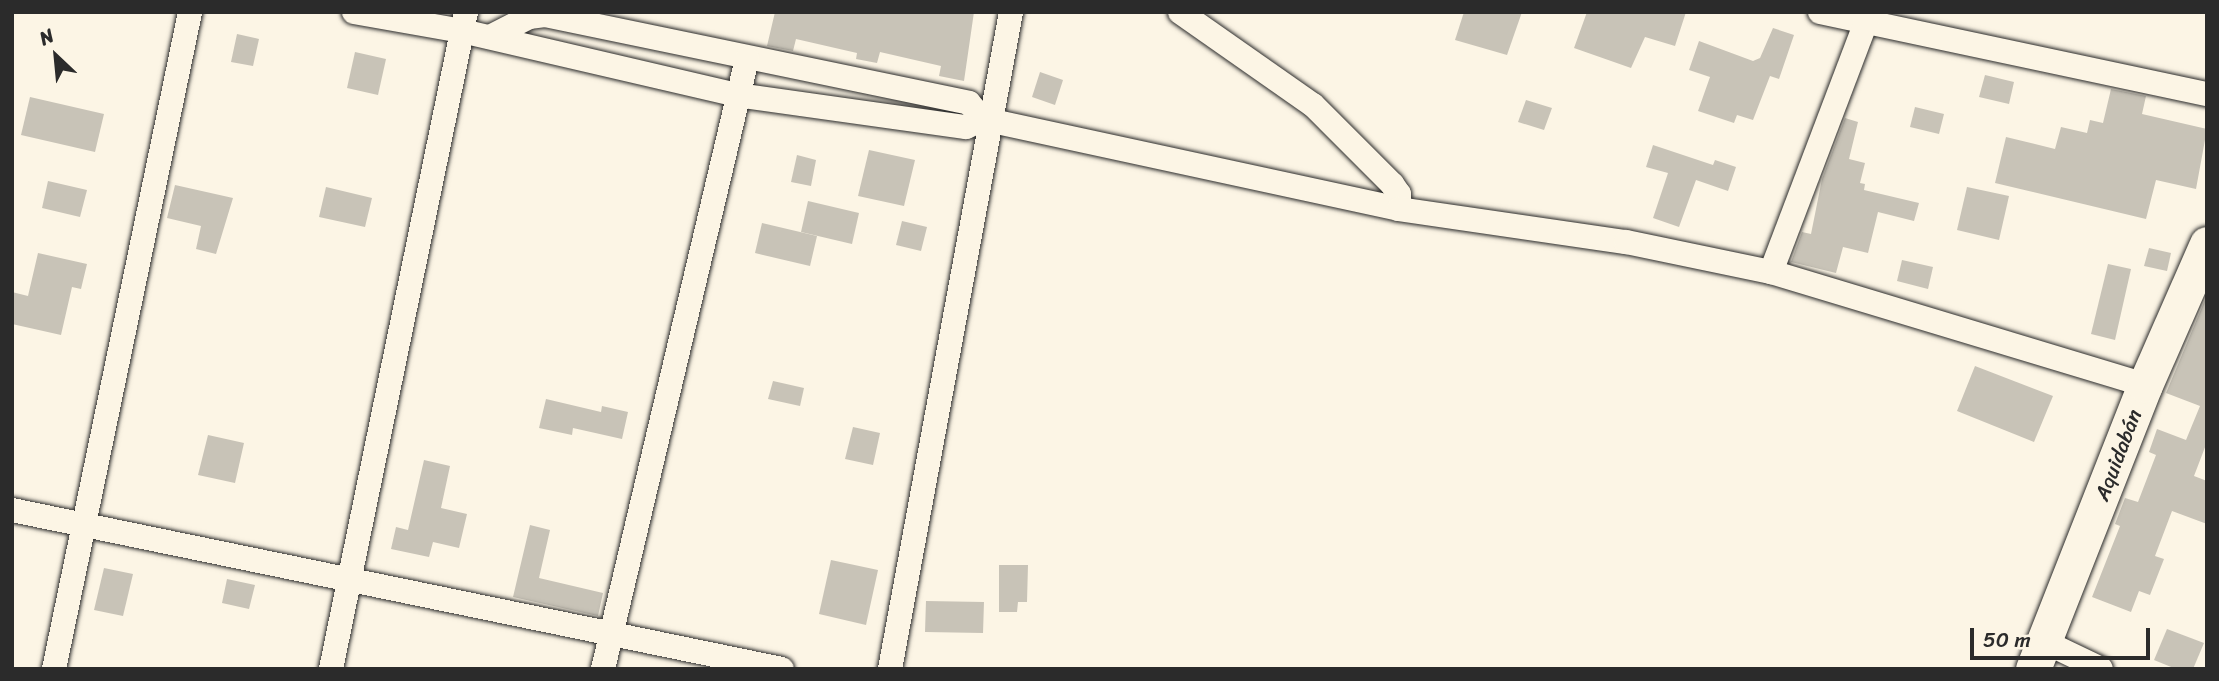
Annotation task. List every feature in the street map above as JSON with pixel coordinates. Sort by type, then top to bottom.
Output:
[{"type":"street","points":[[54,669],[88,525],[190,12]]},
{"type":"street","points":[[354,12],[464,21],[490,37],[737,95],[966,127],[986,120],[1399,209],[1626,242],[1771,272],[2145,386]]},
{"type":"street","points":[[890,669],[986,120],[1011,12]]},
{"type":"street","points":[[1180,12],[1313,105],[1392,184],[1399,194],[1399,209]]},
{"type":"street","points":[[1820,12],[1868,17],[2207,94]]},
{"type":"street","points":[[490,37],[529,17],[545,15],[969,103],[986,120]]},
{"type":"street","points":[[1771,272],[1868,17]]},
{"type":"street","points":[[331,669],[464,21]]},
{"type":"street","points":[[603,669],[747,59]]},
{"type":"street","name":"Aquidabán","points":[[2039,655],[2145,386],[2207,244]]},
{"type":"street","points":[[12,510],[782,669]]},
{"type":"street","points":[[2039,655],[2101,669]]},
{"type":"building","points":[[775,12],[974,12],[964,81],[939,76],[941,66],[880,52],[877,63],[856,59],[857,53],[796,39],[793,51],[767,46]]},
{"type":"building","points":[[1464,12],[1522,12],[1507,55],[1455,40]]},
{"type":"building","points":[[1587,12],[1686,12],[1675,46],[1645,37],[1631,68],[1574,48]]},
{"type":"building","points":[[1773,28],[1794,35],[1779,79],[1770,76],[1753,120],[1737,115],[1734,123],[1698,111],[1710,77],[1689,70],[1699,41],[1753,61],[1760,58]]},
{"type":"building","points":[[237,34],[259,39],[253,66],[231,62]]},
{"type":"building","points":[[355,52],[386,59],[378,95],[347,88]]},
{"type":"building","points":[[1040,72],[1063,80],[1055,105],[1032,97]]},
{"type":"building","points":[[1985,75],[2014,82],[2009,104],[1979,97]]},
{"type":"building","points":[[2111,89],[2146,96],[2142,114],[2207,129],[2196,189],[2156,180],[2146,219],[1995,183],[2006,137],[2055,149],[2061,127],[2087,133],[2090,120],[2103,123]]},
{"type":"building","points":[[30,97],[104,114],[95,152],[21,135]]},
{"type":"building","points":[[1526,100],[1552,108],[1544,130],[1518,122]]},
{"type":"building","points":[[1915,107],[1944,114],[1939,134],[1910,127]]},
{"type":"building","points":[[1845,118],[1858,122],[1849,159],[1865,163],[1860,183],[1865,184],[1864,190],[1919,203],[1914,221],[1878,212],[1868,253],[1843,247],[1836,273],[1791,262],[1802,232],[1811,234],[1822,179]]},
{"type":"building","points":[[1653,145],[1713,165],[1715,160],[1736,167],[1728,191],[1696,180],[1679,227],[1653,218],[1668,173],[1646,167]]},
{"type":"building","points":[[869,150],[915,160],[904,206],[858,196]]},
{"type":"building","points":[[797,155],[816,160],[811,186],[791,182]]},
{"type":"building","points":[[48,181],[87,190],[80,217],[42,208]]},
{"type":"building","points":[[175,185],[233,198],[216,254],[196,249],[201,226],[167,218]]},
{"type":"building","points":[[326,187],[372,198],[365,227],[319,217]]},
{"type":"building","points":[[1967,187],[2009,196],[1999,240],[1957,230]]},
{"type":"building","points":[[808,201],[859,213],[852,244],[801,232]]},
{"type":"building","points":[[902,221],[927,227],[921,251],[896,245]]},
{"type":"building","points":[[762,223],[817,236],[810,266],[755,253]]},
{"type":"building","points":[[2149,248],[2171,253],[2167,271],[2144,266]]},
{"type":"building","points":[[38,253],[87,264],[81,289],[72,287],[61,335],[12,324],[12,292],[28,296]]},
{"type":"building","points":[[1902,260],[1933,267],[1928,289],[1897,281]]},
{"type":"building","points":[[2108,264],[2131,269],[2115,340],[2091,334]]},
{"type":"building","points":[[2207,295],[2207,442],[2194,476],[2207,481],[2207,524],[2172,511],[2155,556],[2164,559],[2150,595],[2139,591],[2131,612],[2092,597],[2120,526],[2115,524],[2125,498],[2138,502],[2156,455],[2149,452],[2157,429],[2186,440],[2200,406],[2166,393]]},
{"type":"building","points":[[1975,366],[2053,396],[2034,442],[1957,411]]},
{"type":"building","points":[[773,381],[804,388],[800,406],[768,399]]},
{"type":"building","points":[[546,399],[601,412],[602,406],[628,412],[622,439],[573,428],[572,435],[539,428]]},
{"type":"building","points":[[853,427],[880,433],[873,465],[845,459]]},
{"type":"building","points":[[208,435],[244,443],[235,483],[198,475]]},
{"type":"building","points":[[424,460],[450,466],[441,508],[467,514],[459,548],[433,542],[429,557],[391,549],[396,527],[408,530]]},
{"type":"building","points":[[530,525],[550,530],[539,578],[603,593],[598,616],[513,597]]},
{"type":"building","points":[[831,560],[878,570],[866,625],[819,614]]},
{"type":"building","points":[[999,565],[1028,565],[1027,602],[1018,602],[1017,612],[999,612]]},
{"type":"building","points":[[104,568],[133,574],[123,616],[94,610]]},
{"type":"building","points":[[227,579],[255,585],[249,609],[222,603]]},
{"type":"building","points":[[926,601],[984,602],[983,633],[925,632]]},
{"type":"building","points":[[2167,629],[2204,643],[2193,669],[2176,669],[2154,660]]}]
